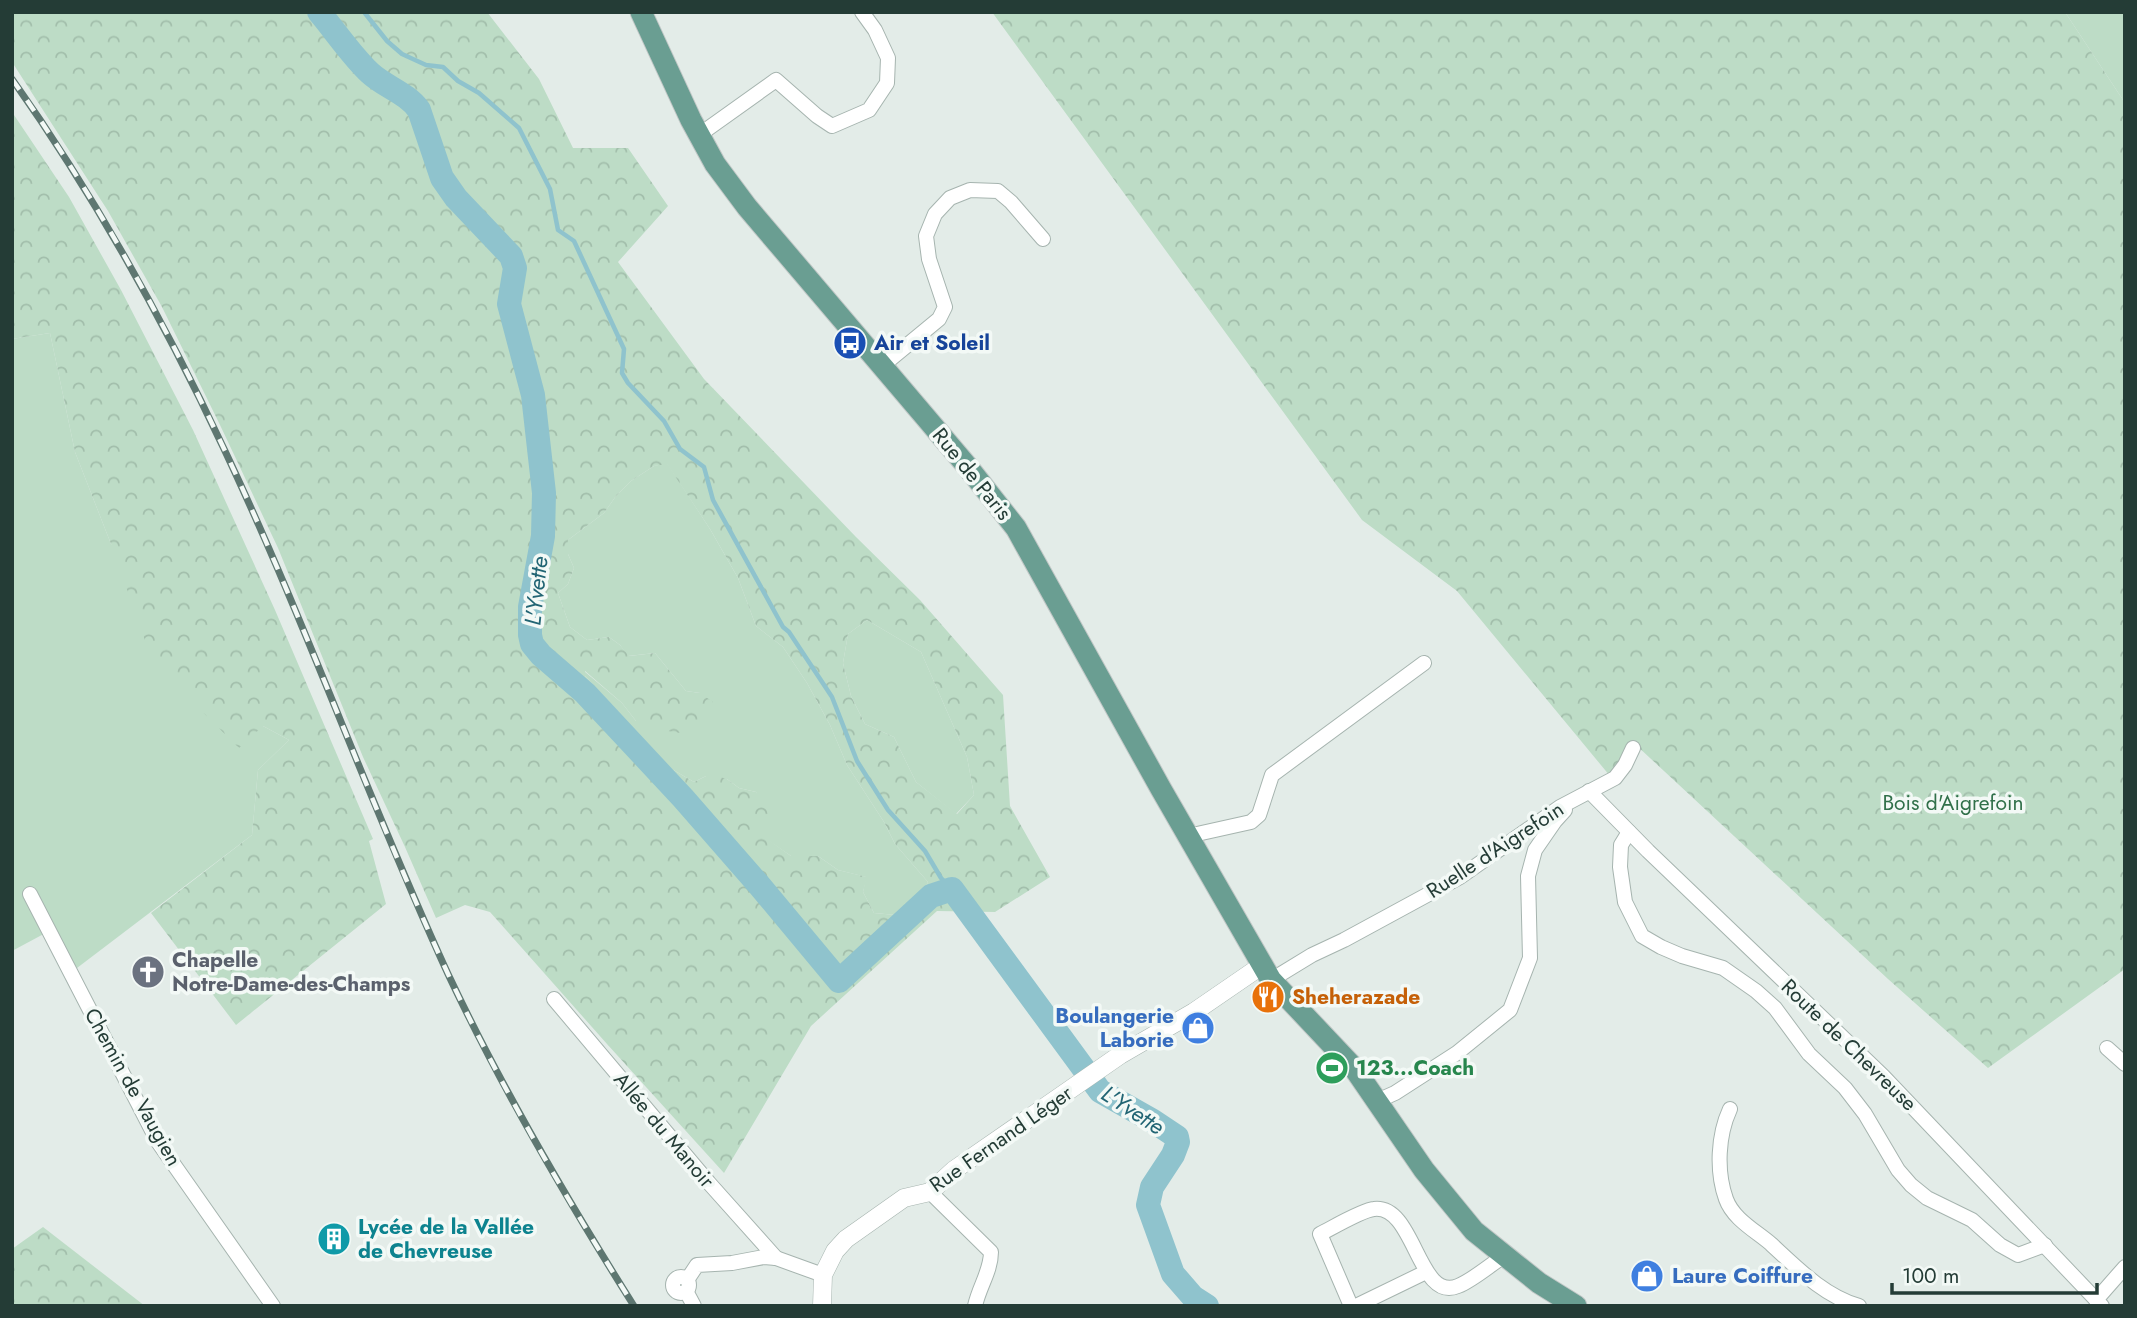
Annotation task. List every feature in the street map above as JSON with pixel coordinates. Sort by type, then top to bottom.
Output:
[{"type":"main road","name":"Rue de Paris","points":[[641,12],[699,135],[716,164],[747,206],[967,466],[1016,528],[1266,973],[1354,1068],[1424,1170],[1474,1231],[1539,1283],[1576,1306]]},
{"type":"street","points":[[699,135],[776,80],[832,126],[869,110],[887,83],[888,58],[875,30],[862,12]]},
{"type":"street","points":[[882,366],[939,320],[945,307],[929,259],[926,236],[935,214],[950,198],[970,190],[998,191],[1043,239]]},
{"type":"street","points":[[1188,836],[1251,822],[1259,815],[1272,775],[1424,663]]},
{"type":"street","name":"Ruelle d'Aigrefoin","points":[[1266,973],[1344,940],[1460,877],[1548,814],[1589,797],[1615,778],[1633,748]]},
{"type":"street","points":[[1377,1101],[1395,1093],[1457,1053],[1510,1010],[1530,958],[1528,876],[1535,850],[1555,821],[1589,797]]},
{"type":"street","name":"Route de Chevreuse","points":[[1589,797],[1629,832],[1883,1076],[2099,1303]]},
{"type":"street","points":[[1629,832],[1621,845],[1620,867],[1625,902],[1642,936],[1682,956],[1723,968],[1775,1007],[1809,1054],[1834,1076],[1865,1114],[1898,1170],[1927,1198],[1972,1220],[2000,1245],[2018,1255],[2045,1245]]},
{"type":"street","name":"Chemin de Vaugien","points":[[30,894],[158,1142],[273,1306]]},
{"type":"street","name":"Rue Fernand Léger","points":[[822,1306],[823,1275],[835,1251],[846,1239],[904,1198],[930,1192],[954,1170],[1120,1055],[1266,973]]},
{"type":"street","name":"Allée du Manoir","points":[[554,999],[776,1258]]},
{"type":"street","points":[[2107,1048],[2125,1064]]},
{"type":"street","points":[[1730,1109],[1723,1124],[1721,1171],[1726,1199],[1735,1214],[1797,1270],[1822,1288],[1859,1306]]},
{"type":"street","points":[[930,1192],[991,1252],[991,1262],[975,1306]]},
{"type":"street","points":[[1426,1272],[1353,1306],[1320,1234],[1372,1208],[1382,1209],[1394,1216],[1404,1227],[1426,1272],[1446,1288],[1457,1287],[1504,1256]]},
{"type":"street","points":[[694,1306],[687,1285],[697,1265],[732,1263],[764,1257],[776,1258],[823,1275]]},
{"type":"street","points":[[2099,1303],[2125,1266]]},
{"type":"green space","points":[[12,12],[487,12],[539,79],[573,148],[628,148],[668,206],[618,262],[704,379],[920,600],[1003,695],[1010,806],[1050,877],[995,912],[937,911],[811,1026],[724,1173],[490,912],[465,905],[436,918],[363,757],[278,548],[162,307],[108,211],[12,62]],"holes":[[[667,464],[710,529],[738,578],[756,626],[783,647],[807,683],[830,725],[847,765],[895,844],[928,882],[923,893],[896,915],[874,913],[863,892],[867,877],[838,870],[818,856],[791,856],[770,841],[772,813],[756,792],[739,788],[727,779],[717,776],[706,776],[694,782],[670,768],[585,676],[585,671],[622,703],[636,721],[656,729],[698,736],[711,718],[713,702],[700,693],[686,691],[655,653],[629,656],[609,637],[587,640],[570,627],[558,593],[568,584],[574,568],[568,554],[568,540],[604,513],[631,481],[654,466]],[[867,620],[921,652],[967,757],[974,795],[957,814],[916,782],[894,737],[865,724],[851,696],[843,663],[848,634]]]},
{"type":"green space","name":"Bois d'Aigrefoin","points":[[992,12],[2065,12],[2125,103],[2125,969],[1988,1068],[1636,745],[1610,776],[1457,591],[1362,520]]},
{"type":"green space","points":[[2065,12],[2125,12],[2125,103]]},
{"type":"green space","points":[[12,112],[69,197],[121,290],[193,430],[275,610],[373,839],[369,841],[386,904],[236,1025],[151,913],[252,835],[258,770],[289,740],[263,726],[239,748],[153,663],[75,452],[50,333],[12,339]]},
{"type":"green space","points":[[50,333],[75,452],[111,544],[263,726],[289,740],[258,770],[252,835],[77,968],[53,929],[12,951],[12,339]]},
{"type":"green space","points":[[667,463],[738,578],[756,626],[783,647],[807,683],[830,725],[847,765],[895,844],[928,882],[923,893],[896,915],[874,913],[863,892],[866,877],[838,870],[818,856],[791,856],[769,841],[770,829],[756,792],[739,788],[727,779],[706,776],[694,782],[670,768],[585,676],[584,671],[622,703],[636,721],[700,693],[686,691],[655,653],[628,656],[620,645],[609,637],[587,640],[570,627],[558,593],[568,584],[574,568],[568,554],[568,540],[604,513],[631,481],[654,466]]},
{"type":"green space","points":[[867,620],[921,652],[967,757],[974,795],[956,814],[916,782],[894,737],[865,724],[851,696],[843,663],[848,634]]},
{"type":"green space","points":[[43,1227],[145,1306],[12,1306],[12,1249]]},
{"type":"waterway","name":"L'Yvette","points":[[319,12],[370,73],[408,99],[419,110],[442,178],[456,198],[511,256],[515,268],[509,304],[533,395],[544,493],[543,536],[530,607],[532,644],[585,693],[683,798],[839,981],[931,896],[952,889],[1100,1091],[1177,1137],[1173,1155],[1152,1187],[1148,1205],[1173,1274],[1193,1297],[1207,1306]]},
{"type":"waterway","name":"L'Yvette","points":[[364,12],[387,41],[402,54],[426,65],[443,67],[458,81],[479,93],[519,128],[550,189],[558,230],[574,241],[624,349],[622,373],[664,421],[680,449],[704,467],[713,500],[783,627],[832,697],[857,761],[888,810],[925,851],[941,878],[952,889]]},
{"type":"railway","points":[[12,79],[100,214],[178,354],[255,516],[448,974],[536,1143],[634,1306]]},
{"type":"place","name":"Air et Soleil","points":[[850,343]]},
{"type":"place","name":"Chapelle Notre-Dame-des-Champs","points":[[148,972]]},
{"type":"place","name":"Sheherazade","points":[[1268,997]]},
{"type":"place","name":"Boulangerie Laborie","points":[[1198,1028]]},
{"type":"place","name":"123...Coach","points":[[1332,1068]]},
{"type":"place","name":"Lycée de la Vallée de Chevreuse","points":[[334,1239]]},
{"type":"place","name":"Laure Coiffure","points":[[1647,1276]]}]
